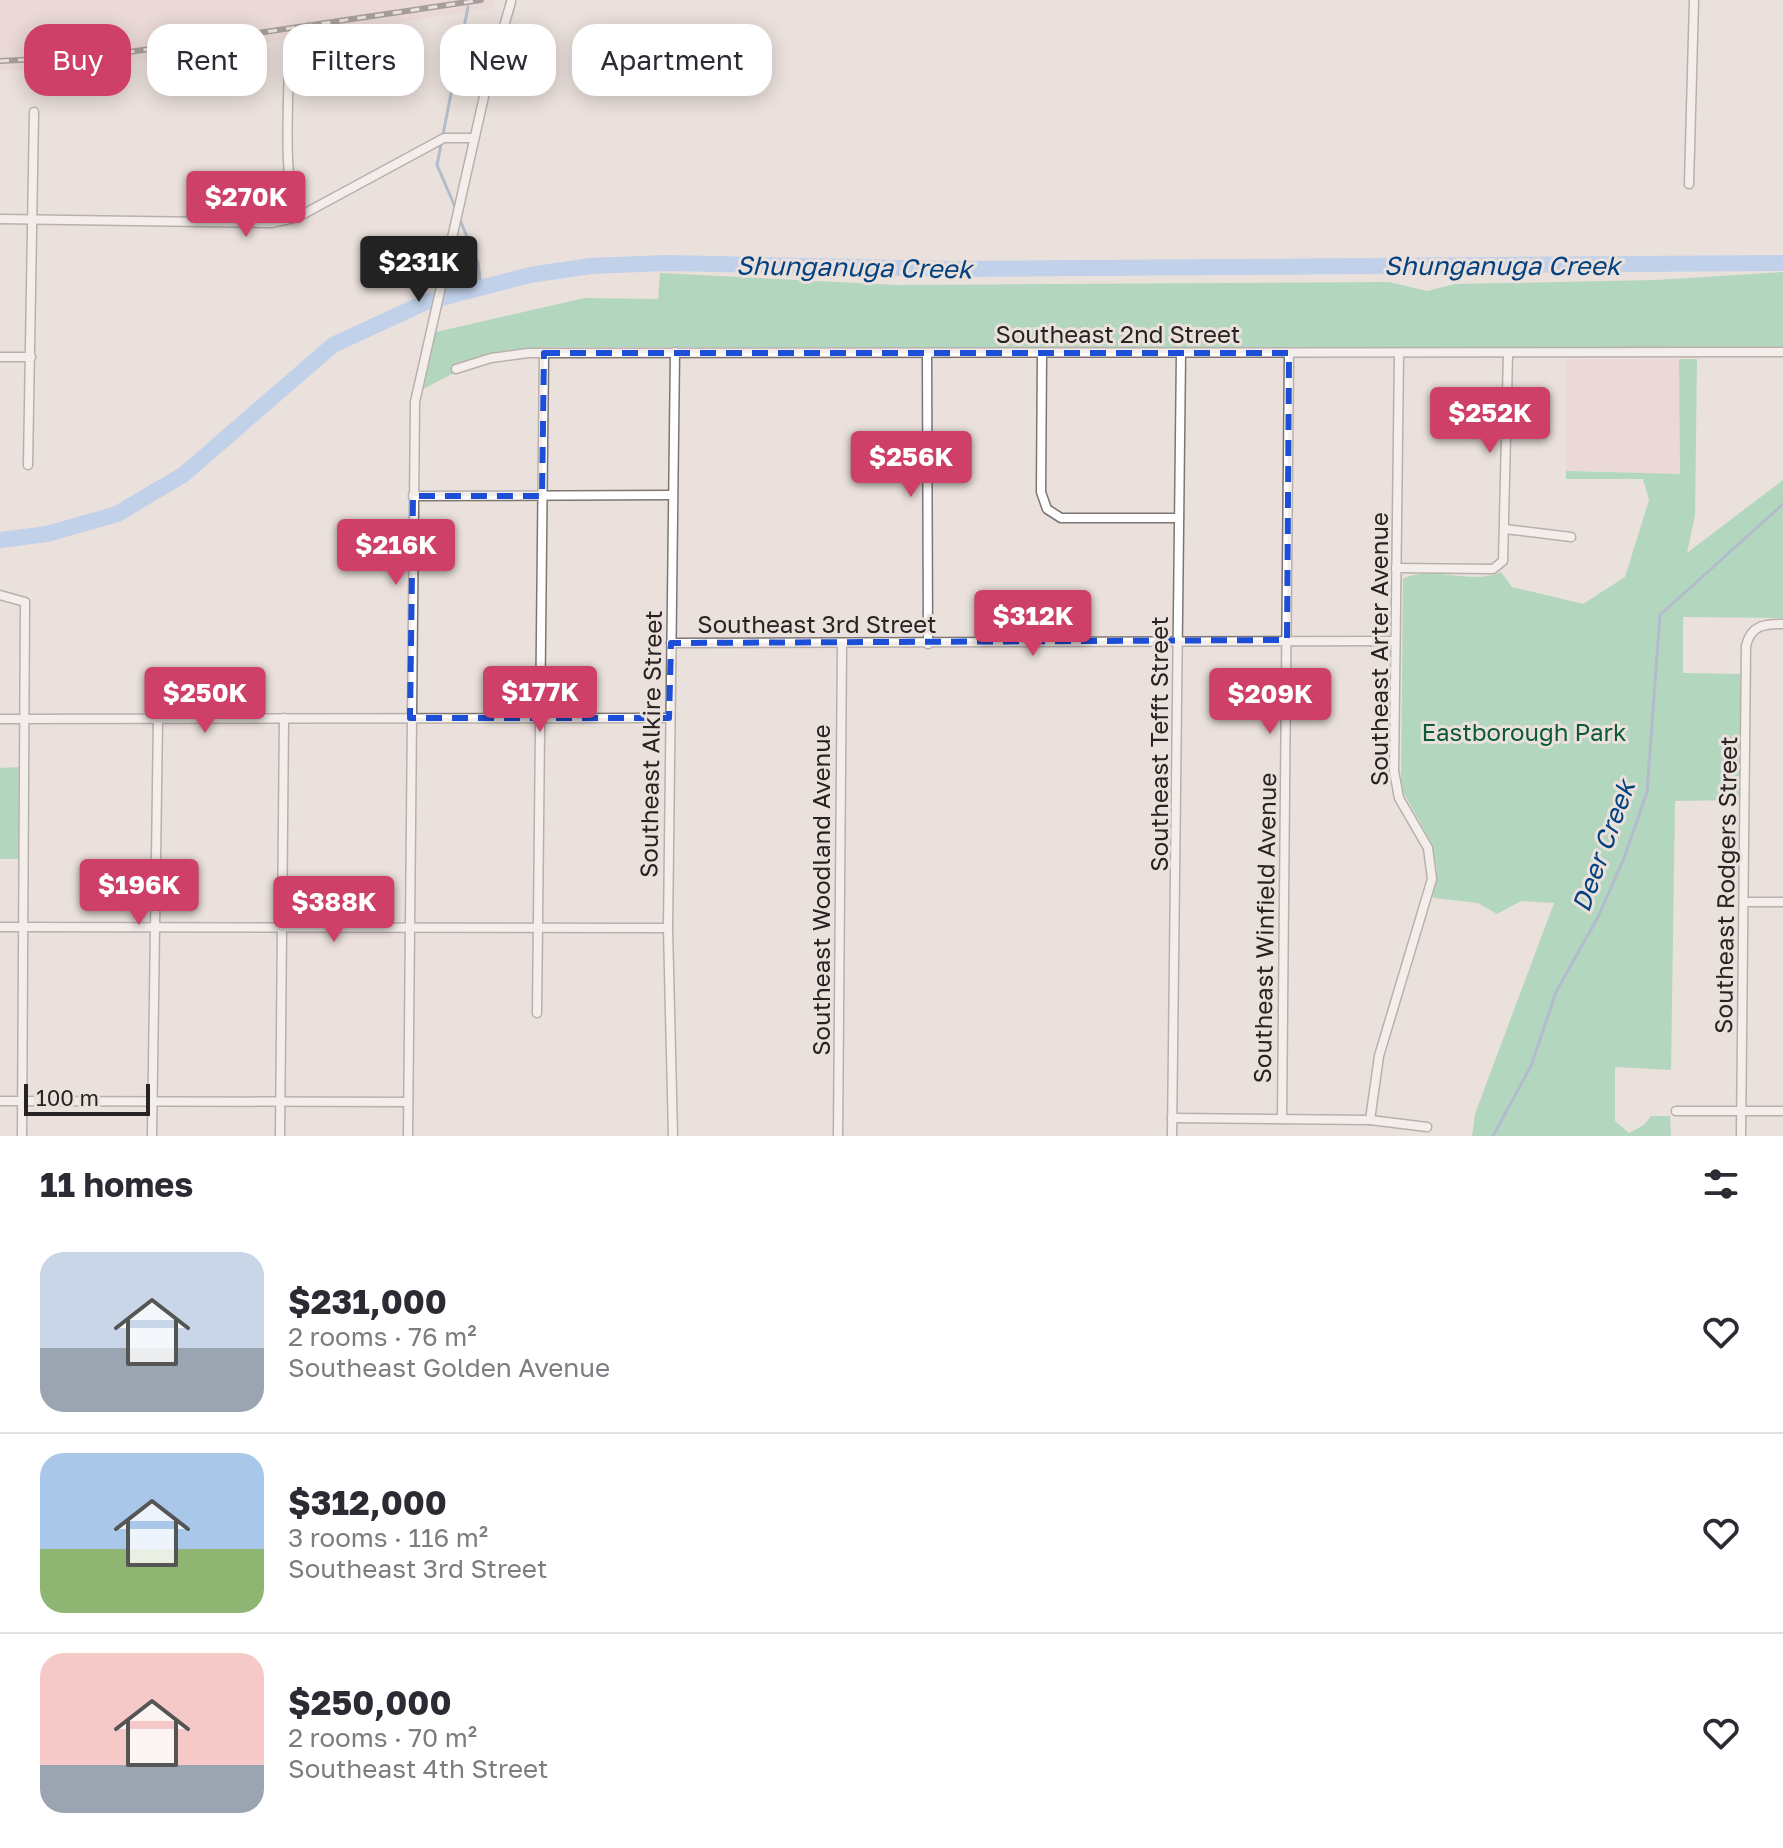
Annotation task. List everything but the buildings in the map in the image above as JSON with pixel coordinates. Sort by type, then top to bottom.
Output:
[{"type":"street","points":[[1689,184],[1694,0]]},
{"type":"street","points":[[408,1136],[414,412],[419,376],[474,138],[511,2]]},
{"type":"street","points":[[290,96],[291,177],[298,217]]},
{"type":"street","points":[[28,465],[34,112]]},
{"type":"street","points":[[0,219],[272,223],[298,217],[444,138],[474,138]]},
{"type":"street","name":"Southeast Alkire Street","points":[[673,1136],[668,928],[675,352]]},
{"type":"street","name":"Southeast 2nd Street","points":[[456,369],[491,358],[544,353],[1783,352]]},
{"type":"street","points":[[537,1013],[544,353]]},
{"type":"street","points":[[927,353],[928,644]]},
{"type":"street","points":[[1042,353],[1041,492],[1047,509],[1061,518],[1179,518]]},
{"type":"street","name":"Southeast Tefft Street","points":[[1172,1136],[1181,353]]},
{"type":"street","name":"Southeast Winfield Avenue","points":[[1282,1119],[1289,353]]},
{"type":"street","name":"Southeast Arter Avenue","points":[[1370,1120],[1379,1056],[1432,879],[1425,841],[1405,811],[1396,784],[1399,353]]},
{"type":"street","points":[[1396,568],[1493,569],[1501,564],[1505,529],[1508,354]]},
{"type":"street","points":[[0,357],[31,357]]},
{"type":"street","points":[[413,496],[673,495]]},
{"type":"street","points":[[1505,529],[1571,537]]},
{"type":"street","points":[[0,595],[25,602],[26,927],[22,1136]]},
{"type":"street","name":"Southeast Rodgers Street","points":[[1741,1136],[1746,902],[1746,646],[1750,635],[1763,625],[1783,624]]},
{"type":"street","name":"Southeast 3rd Street","points":[[671,643],[928,644],[1179,639],[1395,641]]},
{"type":"street","name":"Southeast Woodland Avenue","points":[[838,1136],[842,644]]},
{"type":"street","points":[[280,1136],[284,718]]},
{"type":"street","points":[[0,719],[669,718]]},
{"type":"street","points":[[152,1136],[158,719]]},
{"type":"street","points":[[1746,902],[1783,902]]},
{"type":"street","points":[[0,927],[668,928]]},
{"type":"street","points":[[0,1101],[408,1102]]},
{"type":"street","points":[[1676,1111],[1783,1111]]},
{"type":"street","points":[[1172,1118],[1370,1120],[1427,1127]]},
{"type":"highlighted area","points":[[544,353],[1289,353],[1287,640],[671,643],[669,718],[410,718],[413,496],[542,496]]},
{"type":"shaded area","points":[[0,0],[494,0],[495,8],[388,24],[283,24],[283,40],[267,42],[267,24],[147,24],[147,60],[131,63],[131,24],[24,24],[24,70],[0,71]]},
{"type":"shaded area","points":[[1567,359],[1679,359],[1681,474],[1566,471]]},
{"type":"green space","points":[[1783,272],[1783,348],[548,347],[475,357],[453,367],[454,373],[423,389],[436,332],[585,298],[658,299],[660,273],[898,285],[1389,282],[1427,291],[1455,284],[1656,280]]},
{"type":"green space","name":"Eastborough Park","points":[[1679,359],[1697,359],[1695,515],[1687,553],[1783,480],[1783,618],[1683,617],[1683,673],[1740,674],[1740,800],[1675,801],[1671,1070],[1615,1067],[1615,1121],[1629,1133],[1644,1125],[1651,1116],[1670,1116],[1671,1136],[1472,1136],[1475,1114],[1554,903],[1521,901],[1497,914],[1478,903],[1433,898],[1437,869],[1432,844],[1401,788],[1403,579],[1426,574],[1477,577],[1501,572],[1512,587],[1583,604],[1625,577],[1649,500],[1643,479],[1566,479],[1566,471],[1680,474]]},
{"type":"green space","points":[[21,767],[22,859],[0,859],[0,768]]},
{"type":"waterway","points":[[456,209],[437,165],[468,7]]},
{"type":"waterway","points":[[460,220],[478,263],[481,288]]},
{"type":"waterway","name":"Shunganuga Creek","points":[[0,540],[47,534],[117,514],[183,475],[333,345],[426,302],[530,275],[590,266],[666,263],[948,269],[1783,263]]},
{"type":"waterway","name":"Deer Creek","points":[[1493,1136],[1531,1066],[1556,992],[1598,917],[1624,858],[1647,792],[1660,615],[1783,504]]},
{"type":"railway","points":[[0,61],[102,56],[481,0]]}]
